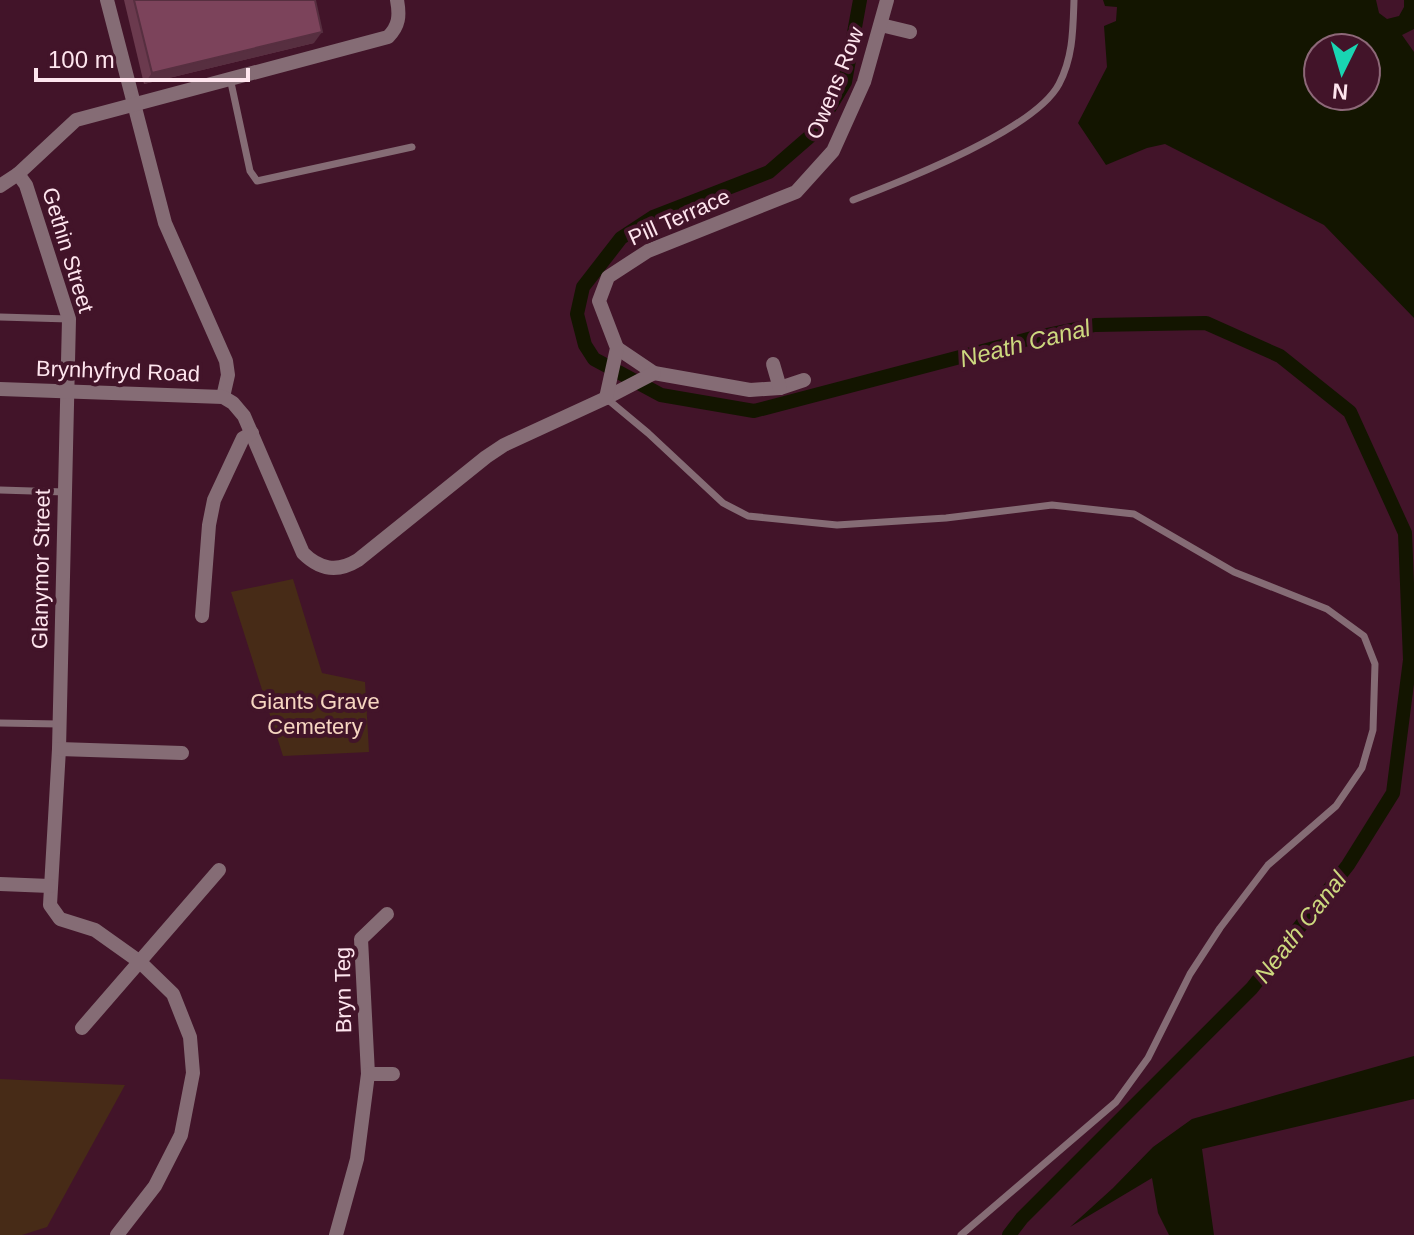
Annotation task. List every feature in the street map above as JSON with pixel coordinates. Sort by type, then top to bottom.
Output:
[{"type":"street","points":[[107,0],[165,223],[226,361],[228,400],[252,433],[303,553],[321,567],[347,567],[486,457],[651,374]]},
{"type":"street","points":[[0,186],[18,174],[76,120],[388,37],[397,28],[397,0]]},
{"type":"street","name":"Owens Row","points":[[796,192],[833,151],[864,82],[887,0]]},
{"type":"street","name":"Owens Row","points":[[881,25],[910,32]]},
{"type":"street","name":"Gethin Street","points":[[18,174],[26,185],[69,319],[68,390]]},
{"type":"street","name":"Pill Terrace","points":[[617,354],[599,301],[608,277],[648,251],[796,192]]},
{"type":"street","points":[[606,398],[617,354],[651,374],[750,390],[780,388],[804,380]]},
{"type":"street","points":[[773,364],[780,388]]},
{"type":"street","name":"Brynhyfryd Road","points":[[0,389],[228,400]]},
{"type":"street","name":"Glanymor Street","points":[[68,390],[63,459],[65,492],[59,749],[50,905],[60,919],[95,930],[140,962]]},
{"type":"street","points":[[202,616],[209,525],[214,500],[243,438],[252,433]]},
{"type":"street","points":[[59,749],[182,753]]},
{"type":"street","points":[[82,1028],[219,870]]},
{"type":"street","points":[[0,884],[50,886]]},
{"type":"street","name":"Bryn Teg","points":[[336,1235],[357,1159],[368,1074],[361,939],[387,914]]},
{"type":"street","points":[[117,1235],[155,1186],[181,1135],[193,1073],[190,1037],[173,994],[140,962]]},
{"type":"street","points":[[368,1074],[393,1074]]},
{"type":"lane","points":[[853,200],[924,172],[1027,118],[1058,86],[1073,48],[1074,0]]},
{"type":"lane","points":[[230,78],[250,171],[257,181],[412,147]]},
{"type":"lane","points":[[0,317],[69,319]]},
{"type":"lane","points":[[606,398],[723,503],[748,516],[837,525],[946,518],[1052,505],[1134,514],[1234,572],[1327,609],[1364,636],[1375,664],[1373,730],[1362,768],[1336,806],[1268,865],[1220,928],[1190,974],[1148,1058],[1116,1102],[961,1235]]},
{"type":"lane","points":[[0,490],[65,492]]},
{"type":"lane","points":[[0,723],[59,724]]},
{"type":"green space","name":"Giants Grave Cemetery","points":[[293,579],[322,673],[365,682],[369,752],[283,756],[231,592]]},
{"type":"green space","points":[[0,1079],[125,1085],[47,1227],[22,1235],[0,1235]]},
{"type":"shaded area","points":[[1103,0],[1376,0],[1379,13],[1387,19],[1399,16],[1404,0],[1414,0],[1414,29],[1402,35],[1414,52],[1414,318],[1324,225],[1165,144],[1106,165],[1078,123],[1107,67],[1104,26],[1116,21],[1117,7],[1105,6]]},
{"type":"shaded area","points":[[1414,1056],[1414,1099],[1202,1149],[1214,1235],[1169,1235],[1158,1213],[1152,1178],[1070,1227],[1153,1147],[1192,1119]]},
{"type":"building","points":[[134,0],[315,0],[322,32],[152,73]]},
{"type":"waterway","name":"Neath Canal","points":[[860,0],[845,82],[815,132],[769,172],[653,217],[621,238],[583,287],[577,314],[585,345],[594,359],[661,395],[754,411],[1032,338],[1095,325],[1206,323],[1280,356],[1350,412],[1405,533],[1410,660],[1393,793],[1348,865],[1252,988],[1022,1218],[1009,1235]]}]
